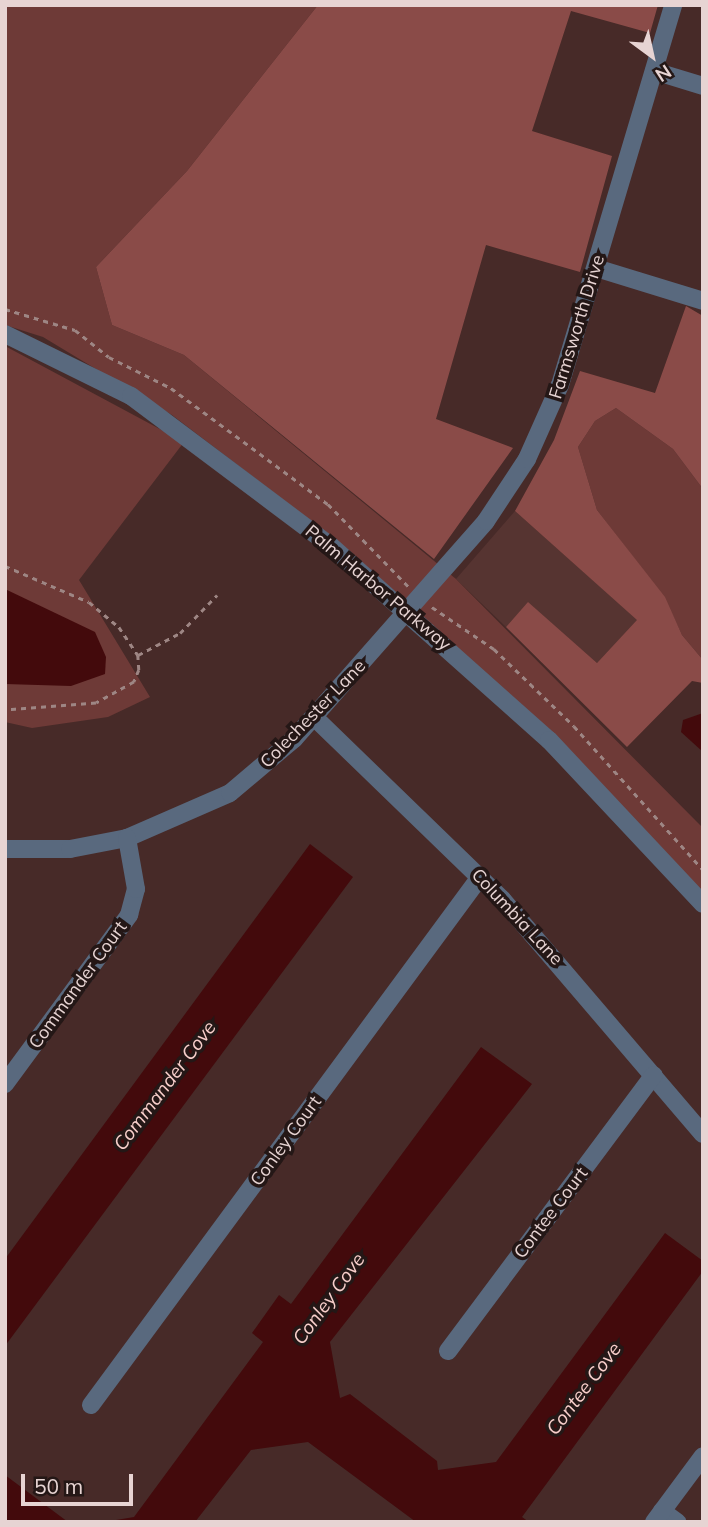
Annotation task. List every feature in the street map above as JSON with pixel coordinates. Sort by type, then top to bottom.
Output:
[{"type":"street","name":"Farmsworth Drive","points":[[409,611],[486,521],[527,459],[561,385],[673,5]]},
{"type":"street","points":[[654,71],[703,86]]},
{"type":"street","points":[[596,268],[703,301]]},
{"type":"street","name":"Palm Harbor Parkway","points":[[5,334],[81,367],[163,417],[409,611],[549,740],[703,904]]},
{"type":"street","name":"Colechester Lane","points":[[5,849],[70,849],[127,838],[230,793],[314,717],[409,611]]},
{"type":"street","name":"Columbia Lane","points":[[314,717],[480,877],[703,1134]]},
{"type":"street","name":"Commander Court","points":[[5,1084],[129,915],[136,890],[127,838]]},
{"type":"street","name":"Conley Court","points":[[91,1405],[480,877]]},
{"type":"street","name":"Contee Court","points":[[449,1351],[654,1075]]},
{"type":"street","points":[[665,1518],[703,1456]]},
{"type":"path","points":[[5,309],[75,330],[109,357],[171,388],[328,504],[402,581]]},
{"type":"path","points":[[5,566],[89,602],[138,654]]},
{"type":"path","points":[[138,654],[180,633],[217,595]]},
{"type":"path","points":[[437,611],[494,649],[574,726],[703,870]]},
{"type":"path","points":[[5,710],[96,702],[134,682],[138,654]]},
{"type":"shaded area","points":[[5,5],[318,5],[187,171],[96,267],[112,325],[184,355],[456,579],[703,828],[703,894],[553,734],[336,540],[172,415],[43,337],[5,325]]},
{"type":"shaded area","points":[[318,5],[658,5],[650,33],[571,11],[532,131],[612,156],[580,272],[486,245],[436,419],[513,448],[434,559],[184,355],[112,325],[96,267],[187,171]]},
{"type":"shaded area","points":[[686,306],[703,316],[703,489],[673,449],[616,408],[595,421],[578,447],[597,510],[665,597],[682,635],[703,660],[703,683],[692,681],[627,747],[506,627],[528,602],[597,663],[637,620],[515,511],[554,440],[580,371],[655,393]]},
{"type":"shaded area","points":[[5,346],[184,442],[79,580],[150,697],[108,717],[32,728],[5,722]]},
{"type":"shaded area","points":[[616,408],[673,449],[703,489],[703,660],[682,635],[664,597],[597,510],[578,447],[595,421]]},
{"type":"shaded area","points":[[515,511],[638,620],[597,663],[528,603],[506,627],[456,579]]},
{"type":"water","points":[[5,589],[95,632],[106,657],[105,674],[71,686],[5,684]]},
{"type":"water","points":[[703,713],[703,752],[681,732],[683,720]]},
{"type":"water","name":"Commander Cove","points":[[310,844],[353,877],[5,1346],[5,1259]]},
{"type":"water","points":[[481,1047],[532,1084],[330,1342],[340,1398],[350,1394],[437,1461],[438,1470],[496,1462],[665,1233],[703,1261],[703,1271],[522,1517],[529,1522],[416,1522],[308,1442],[251,1450],[195,1522],[104,1522],[134,1517],[263,1342],[252,1333],[279,1295],[291,1304]]},
{"type":"water","points":[[5,1475],[68,1522],[5,1522]]},
{"type":"water label","name":"Conley Cove","points":[[329,1299]]},
{"type":"water label","name":"Contee Cove","points":[[584,1389]]}]
